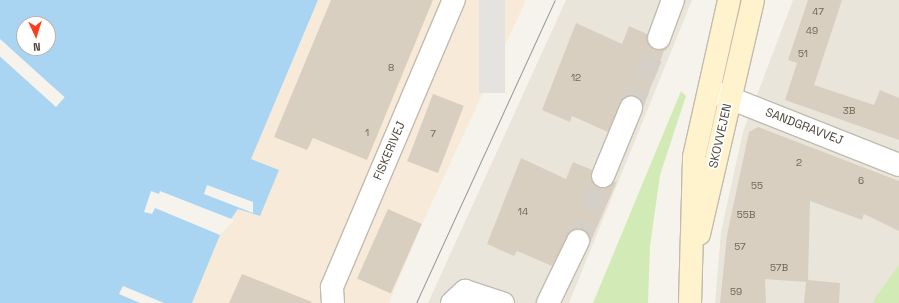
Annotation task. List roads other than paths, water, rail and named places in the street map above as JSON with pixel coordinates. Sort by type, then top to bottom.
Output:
[{"type":"street","name":"FISKERIVEJ","points":[[333,303],[332,287],[454,0]]},
{"type":"street","points":[[659,38],[673,0]]},
{"type":"street","name":"SKOVVEJEN","points":[[690,303],[694,157],[729,0]]},
{"type":"street","name":"SKOVVEJEN","points":[[690,273],[729,98],[753,0]]},
{"type":"street","name":"SANDGRAVVEJ","points":[[708,90],[899,165]]},
{"type":"street","points":[[603,176],[631,108]]},
{"type":"street","points":[[548,303],[578,241]]},
{"type":"street","points":[[452,303],[465,291],[503,303]]},
{"type":"water","points":[[0,0],[318,0],[251,159],[279,170],[260,216],[238,209],[220,235],[192,303],[0,303]]},
{"type":"tunnel","points":[[631,108],[659,38]]},
{"type":"tunnel","points":[[578,241],[603,176]]},
{"type":"tram line","points":[[416,303],[555,0]]}]
